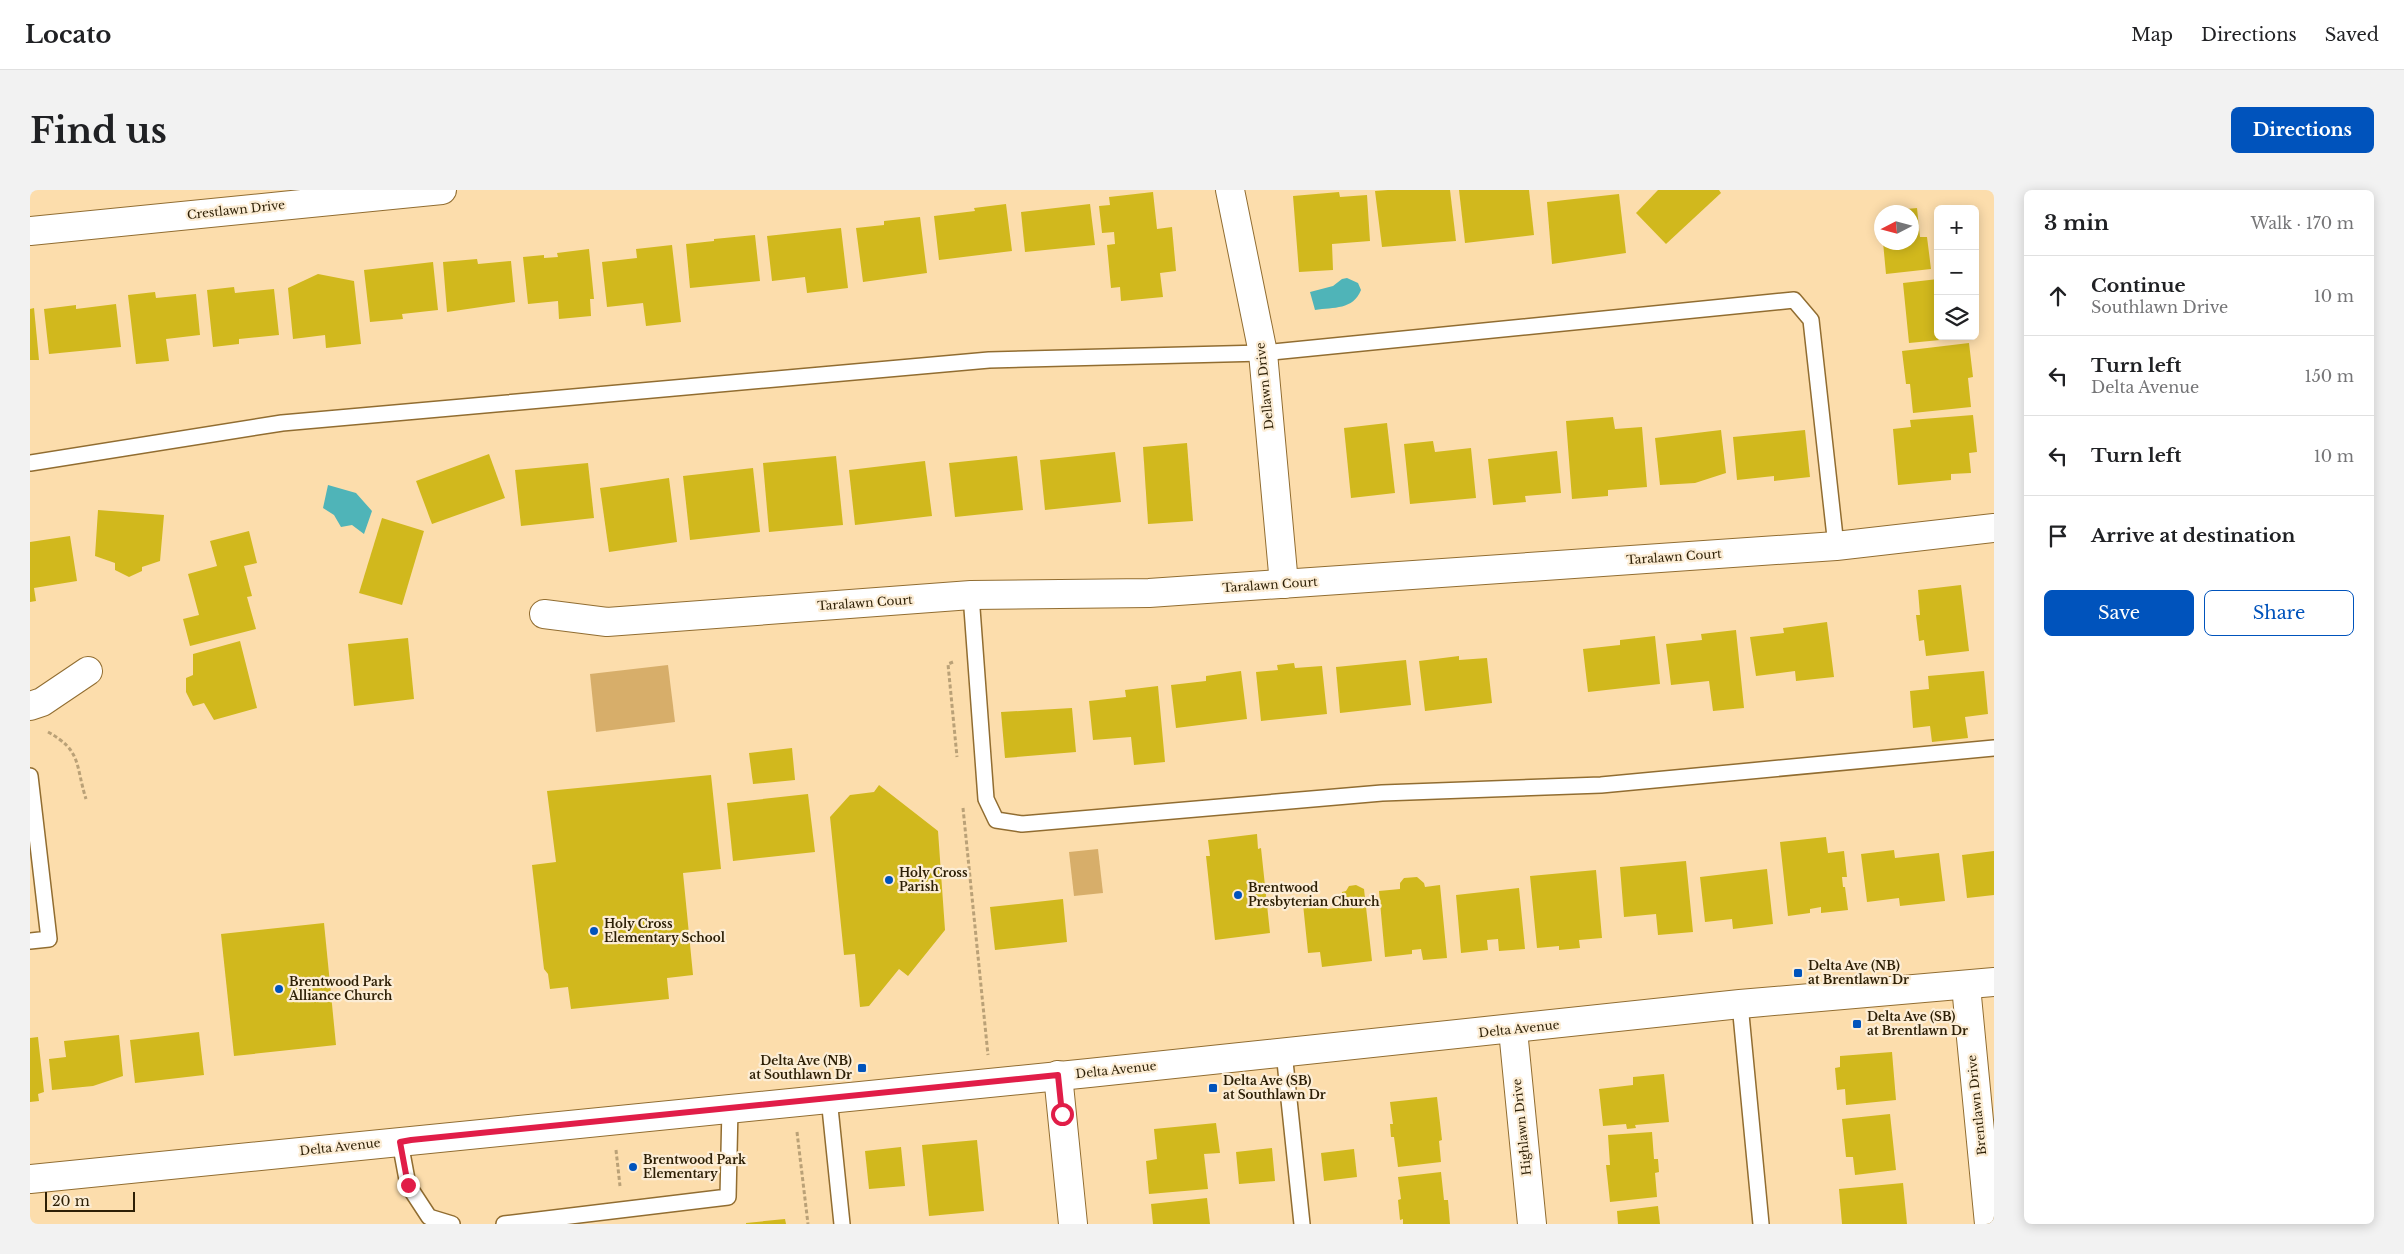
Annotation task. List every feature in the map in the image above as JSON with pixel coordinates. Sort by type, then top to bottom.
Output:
[{"type":"street","name":"Crestlawn Drive","points":[[30,231],[442,190]]},
{"type":"street","name":"Dellawn Drive","points":[[1230,190],[1263,353],[1284,584]]},
{"type":"street","name":"Taralawn Court","points":[[544,614],[608,622],[972,595],[1149,593],[1836,546],[1994,528]]},
{"type":"street","points":[[30,706],[42,702],[88,671]]},
{"type":"street","name":"Delta Avenue","points":[[30,1179],[1512,1030],[1740,1004],[1966,986],[1994,982]]},
{"type":"street","name":"Brentlawn Drive","points":[[1966,986],[1989,1224]]},
{"type":"street","name":"Highlawn Drive","points":[[1512,1030],[1532,1224]]},
{"type":"street","points":[[1058,1075],[1073,1224]]},
{"type":"lane","points":[[30,463],[282,424],[959,363],[1263,353],[1794,300],[1811,320],[1836,546]]},
{"type":"lane","points":[[972,595],[986,799],[996,820],[1022,824],[1382,794],[1601,785],[1994,748]]},
{"type":"lane","points":[[30,776],[49,939],[30,941]]},
{"type":"lane","points":[[1740,1004],[1761,1224]]},
{"type":"lane","points":[[1284,1052],[1302,1224]]},
{"type":"lane","points":[[829,1098],[842,1224]]},
{"type":"lane","points":[[504,1224],[622,1208],[728,1197],[730,1108]]},
{"type":"lane","points":[[400,1142],[408,1185],[424,1221],[452,1224]]},
{"type":"path","points":[[958,762],[948,664],[975,655]]},
{"type":"path","points":[[45,730],[70,747],[76,755],[78,772],[86,799]]},
{"type":"path","points":[[962,801],[988,1056]]},
{"type":"path","points":[[797,1132],[808,1224]]},
{"type":"path","points":[[616,1146],[622,1208]]},
{"type":"shaded area","points":[[668,665],[675,722],[596,732],[590,674]]},
{"type":"shaded area","points":[[1098,849],[1103,893],[1074,896],[1069,852]]},
{"type":"water","points":[[1347,278],[1358,283],[1361,290],[1353,301],[1336,308],[1315,310],[1310,292],[1333,286],[1342,279]]},
{"type":"water","points":[[328,485],[356,493],[372,511],[364,534],[352,525],[341,527],[334,515],[323,508]]},
{"type":"building","points":[[1450,190],[1456,241],[1382,247],[1375,191]]},
{"type":"building","points":[[1459,190],[1529,190],[1534,235],[1465,243]]},
{"type":"building","points":[[1658,190],[1719,190],[1721,193],[1666,244],[1636,213]]},
{"type":"building","points":[[1153,192],[1157,229],[1172,227],[1176,271],[1160,273],[1163,297],[1121,301],[1120,287],[1111,288],[1107,245],[1115,244],[1114,232],[1102,233],[1099,206],[1110,205],[1109,197]]},
{"type":"building","points":[[1339,192],[1340,197],[1367,195],[1370,241],[1332,244],[1333,270],[1299,272],[1293,196]]},
{"type":"building","points":[[1619,194],[1626,253],[1552,264],[1547,202]]},
{"type":"building","points":[[1006,204],[1012,251],[939,260],[934,216],[975,211],[974,208]]},
{"type":"building","points":[[1090,204],[1095,245],[1025,252],[1021,212]]},
{"type":"building","points":[[920,217],[927,273],[863,282],[856,228],[884,225],[884,221]]},
{"type":"building","points":[[1919,227],[1920,237],[1927,237],[1931,269],[1886,274],[1884,250],[1919,250]]},
{"type":"building","points":[[841,228],[848,288],[807,293],[805,277],[772,281],[767,236]]},
{"type":"building","points":[[755,235],[760,281],[690,288],[686,244]]},
{"type":"building","points":[[672,245],[681,322],[646,326],[643,303],[607,307],[602,262],[637,258],[636,249]]},
{"type":"building","points":[[589,249],[594,299],[590,299],[591,316],[559,319],[558,301],[528,304],[523,257],[544,255],[544,258],[558,257],[557,253]]},
{"type":"building","points":[[477,259],[478,264],[511,261],[515,302],[447,312],[443,262]]},
{"type":"building","points":[[433,262],[438,310],[402,314],[403,319],[370,322],[364,270]]},
{"type":"building","points":[[318,274],[354,281],[361,344],[326,348],[325,335],[293,339],[288,288]]},
{"type":"building","points":[[1934,279],[1934,340],[1940,340],[1909,343],[1903,283]]},
{"type":"building","points":[[234,287],[235,293],[274,289],[279,335],[239,339],[239,344],[213,347],[207,290]]},
{"type":"building","points":[[155,292],[156,298],[196,294],[200,335],[166,339],[169,361],[136,364],[128,295]]},
{"type":"building","points":[[116,304],[121,347],[49,354],[44,309],[76,305],[76,309]]},
{"type":"building","points":[[34,308],[39,360],[30,360],[30,309]]},
{"type":"building","points":[[1969,343],[1973,377],[1968,378],[1971,407],[1913,413],[1910,384],[1906,384],[1902,351]]},
{"type":"building","points":[[1973,415],[1977,452],[1969,453],[1971,473],[1951,474],[1951,480],[1898,485],[1893,429],[1911,427],[1910,420]]},
{"type":"building","points":[[1613,417],[1615,429],[1642,427],[1647,487],[1608,490],[1608,496],[1572,499],[1566,421]]},
{"type":"building","points":[[1387,423],[1395,493],[1351,498],[1344,428]]},
{"type":"building","points":[[1721,430],[1726,473],[1695,483],[1660,485],[1655,438]]},
{"type":"building","points":[[1805,430],[1810,477],[1774,481],[1774,476],[1737,480],[1733,437]]},
{"type":"building","points":[[1433,441],[1435,452],[1471,448],[1476,498],[1410,504],[1404,444]]},
{"type":"building","points":[[1187,443],[1193,521],[1148,524],[1143,447]]},
{"type":"building","points":[[1557,451],[1561,493],[1525,496],[1526,502],[1493,505],[1488,459]]},
{"type":"building","points":[[1115,452],[1121,502],[1045,510],[1040,460]]},
{"type":"building","points":[[489,454],[505,498],[432,524],[416,481]]},
{"type":"building","points":[[836,456],[843,525],[769,532],[763,463]]},
{"type":"building","points":[[1017,456],[1023,510],[955,517],[949,463]]},
{"type":"building","points":[[925,461],[932,516],[855,525],[849,470]]},
{"type":"building","points":[[588,463],[594,518],[521,526],[515,470]]},
{"type":"building","points":[[753,468],[760,532],[690,540],[683,476]]},
{"type":"building","points":[[669,478],[677,542],[609,552],[600,488]]},
{"type":"building","points":[[98,510],[164,515],[160,561],[142,567],[142,571],[129,577],[115,570],[115,563],[95,556]]},
{"type":"building","points":[[382,518],[424,531],[402,605],[359,593]]},
{"type":"building","points":[[249,531],[257,563],[244,566],[252,596],[247,597],[256,629],[190,646],[183,619],[199,615],[188,574],[217,566],[210,541]]},
{"type":"building","points":[[70,536],[77,581],[34,588],[36,601],[30,602],[30,542]]},
{"type":"building","points":[[1961,585],[1969,651],[1926,656],[1924,640],[1919,641],[1916,615],[1920,615],[1918,590]]},
{"type":"building","points":[[1827,622],[1834,677],[1796,681],[1795,671],[1756,676],[1750,637],[1784,633],[1783,628]]},
{"type":"building","points":[[1736,630],[1744,708],[1713,711],[1709,681],[1671,685],[1666,644],[1702,640],[1701,634]]},
{"type":"building","points":[[1655,636],[1660,684],[1588,692],[1583,649],[1620,645],[1620,640]]},
{"type":"building","points":[[408,638],[414,699],[354,706],[348,644]]},
{"type":"building","points":[[240,641],[257,708],[214,720],[204,703],[193,706],[186,692],[186,678],[193,675],[193,654]]},
{"type":"building","points":[[1459,656],[1459,660],[1487,658],[1492,703],[1425,711],[1419,661]]},
{"type":"building","points":[[1406,660],[1411,705],[1340,713],[1336,667]]},
{"type":"building","points":[[1294,663],[1295,668],[1322,666],[1327,714],[1261,721],[1256,672],[1278,670],[1277,665]]},
{"type":"building","points":[[1241,671],[1247,719],[1176,728],[1171,685],[1206,681],[1206,676]]},
{"type":"building","points":[[1984,671],[1988,714],[1965,717],[1968,738],[1932,742],[1930,726],[1913,728],[1910,691],[1929,689],[1928,676]]},
{"type":"building","points":[[1158,686],[1165,762],[1134,765],[1131,737],[1093,740],[1089,701],[1126,697],[1125,690]]},
{"type":"building","points":[[1072,708],[1076,752],[1005,758],[1001,712]]},
{"type":"building","points":[[792,748],[795,780],[753,784],[749,753]]},
{"type":"building","points":[[711,775],[721,869],[683,873],[693,975],[667,978],[669,999],[571,1009],[568,987],[550,989],[548,974],[544,969],[532,865],[556,862],[547,791]]},
{"type":"building","name":"Holy Cross Parish","points":[[879,785],[938,831],[945,930],[908,976],[899,969],[869,1006],[860,1007],[855,954],[844,955],[830,817],[850,795],[874,792]]},
{"type":"building","points":[[808,794],[815,852],[733,861],[727,803]]},
{"type":"building","name":"Brentwood Presbyterian Church","points":[[1257,834],[1258,849],[1261,848],[1270,933],[1215,940],[1206,856],[1210,856],[1208,840]]},
{"type":"building","points":[[1826,837],[1828,853],[1844,851],[1847,877],[1842,877],[1848,910],[1821,913],[1821,907],[1810,909],[1810,913],[1788,916],[1780,842]]},
{"type":"building","points":[[1894,850],[1895,858],[1939,853],[1945,901],[1900,906],[1899,898],[1867,902],[1861,854]]},
{"type":"building","points":[[1994,851],[1994,895],[1967,898],[1962,855]]},
{"type":"building","points":[[1686,861],[1693,932],[1658,935],[1656,914],[1624,917],[1620,867]]},
{"type":"building","points":[[1767,869],[1773,924],[1733,929],[1732,919],[1705,922],[1700,877]]},
{"type":"building","points":[[1596,870],[1602,938],[1579,940],[1580,948],[1559,950],[1559,946],[1537,948],[1530,876]]},
{"type":"building","points":[[1417,877],[1424,883],[1425,887],[1440,885],[1447,958],[1423,960],[1421,949],[1412,950],[1412,954],[1385,957],[1379,891],[1400,889],[1400,883],[1404,878]]},
{"type":"building","points":[[1356,885],[1364,889],[1372,961],[1322,967],[1320,952],[1308,953],[1303,904],[1326,901],[1327,909],[1344,907],[1342,892],[1346,891],[1349,886]]},
{"type":"building","points":[[1519,888],[1525,949],[1499,951],[1498,939],[1487,940],[1488,950],[1461,953],[1456,895]]},
{"type":"building","points":[[1063,899],[1067,942],[995,950],[990,907]]},
{"type":"building","name":"Brentwood Park Alliance Church","points":[[324,923],[336,1045],[234,1056],[221,934]]},
{"type":"building","points":[[199,1032],[204,1075],[135,1083],[130,1040]]},
{"type":"building","points":[[119,1035],[123,1076],[93,1086],[52,1090],[49,1059],[66,1057],[64,1041]]},
{"type":"building","points":[[38,1037],[44,1092],[38,1094],[39,1101],[30,1102],[30,1038]]},
{"type":"building","points":[[1892,1052],[1896,1100],[1846,1105],[1845,1089],[1837,1090],[1835,1068],[1840,1067],[1840,1056]]},
{"type":"building","points":[[1664,1074],[1669,1122],[1635,1125],[1636,1128],[1627,1129],[1626,1124],[1603,1126],[1599,1089],[1633,1085],[1633,1077]]},
{"type":"building","points":[[1437,1097],[1442,1140],[1439,1141],[1441,1162],[1398,1167],[1394,1137],[1391,1137],[1390,1124],[1393,1124],[1390,1102]]},
{"type":"building","points":[[1890,1114],[1896,1170],[1855,1175],[1853,1157],[1846,1157],[1842,1119]]},
{"type":"building","points":[[1216,1123],[1220,1153],[1204,1154],[1208,1189],[1149,1194],[1146,1161],[1157,1159],[1154,1129]]},
{"type":"building","points":[[1652,1132],[1654,1159],[1658,1159],[1659,1172],[1655,1173],[1657,1197],[1610,1202],[1606,1165],[1610,1165],[1608,1135]]},
{"type":"building","points":[[977,1140],[984,1211],[929,1216],[922,1145]]},
{"type":"building","points":[[901,1147],[905,1186],[869,1189],[865,1151]]},
{"type":"building","points":[[1272,1148],[1275,1181],[1239,1184],[1236,1152]]},
{"type":"building","points":[[1354,1149],[1357,1177],[1324,1181],[1321,1153]]},
{"type":"building","points":[[1441,1172],[1444,1200],[1448,1200],[1450,1224],[1403,1224],[1403,1219],[1400,1220],[1398,1200],[1401,1199],[1398,1177]]},
{"type":"building","points":[[1903,1183],[1907,1224],[1842,1224],[1839,1189]]},
{"type":"building","points":[[1207,1198],[1210,1224],[1153,1224],[1151,1204]]},
{"type":"building","points":[[1658,1206],[1660,1224],[1618,1224],[1617,1211]]},
{"type":"building","points":[[785,1219],[786,1224],[746,1224],[746,1223]]},
{"type":"place","name":"Holy Cross Parish","points":[[889,880]]},
{"type":"place","name":"Brentwood Presbyterian Church","points":[[1238,895]]},
{"type":"place","name":"Holy Cross Elementary School","points":[[594,931]]},
{"type":"place","name":"Delta Ave (NB) at Brentlawn Dr","points":[[1798,973]]},
{"type":"place","name":"Brentwood Park Alliance Church","points":[[279,989]]},
{"type":"place","name":"Delta Ave (SB) at Brentlawn Dr","points":[[1857,1024]]},
{"type":"place","name":"Delta Ave (NB) at Southlawn Dr","points":[[862,1068]]},
{"type":"place","name":"Delta Ave (SB) at Southlawn Dr","points":[[1213,1088]]},
{"type":"place","name":"Brentwood Park Elementary","points":[[633,1167]]},
{"type":"route","points":[[408,1185],[400,1142],[411,1140],[1058,1075],[1062,1114]]}]
